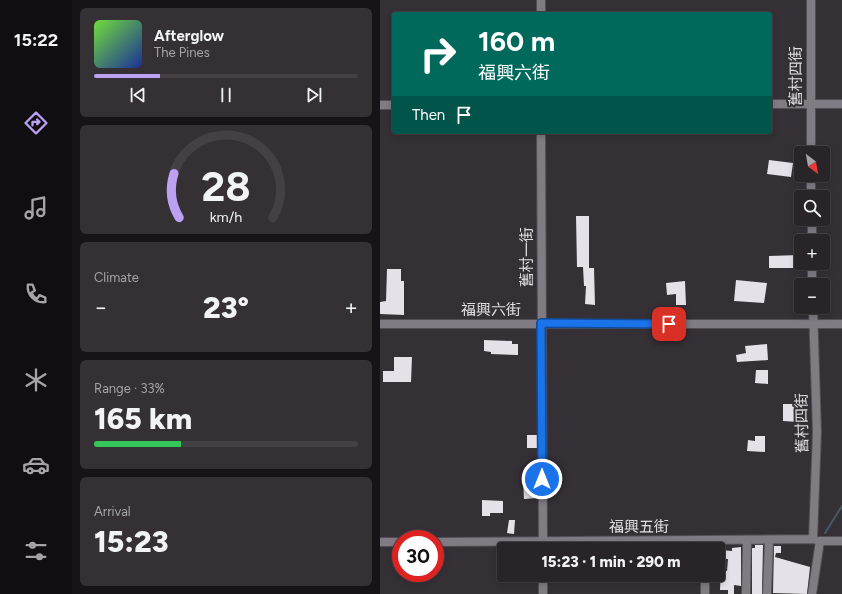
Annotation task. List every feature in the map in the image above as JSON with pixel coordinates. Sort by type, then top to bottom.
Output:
[{"type":"street","points":[[541,0],[541,12]]},
{"type":"street","name":"舊村四街","points":[[811,0],[811,146]]},
{"type":"street","points":[[772,104],[842,104]]},
{"type":"street","points":[[380,105],[392,105]]},
{"type":"street","name":"舊村一街","points":[[541,134],[543,542]]},
{"type":"street","name":"舊村四街","points":[[812,594],[816,540],[817,432],[813,314]]},
{"type":"street","name":"福興六街","points":[[380,324],[842,324]]},
{"type":"street","points":[[746,594],[747,540]]},
{"type":"street","name":"福興五街","points":[[725,543],[747,540],[842,541]]},
{"type":"street","points":[[767,594],[769,541]]},
{"type":"street","points":[[380,542],[392,542]]},
{"type":"street","name":"福興五街","points":[[444,542],[497,544]]},
{"type":"street","points":[[543,582],[543,594]]},
{"type":"street","points":[[705,582],[705,594]]},
{"type":"building","points":[[769,160],[793,163],[791,177],[767,174]]},
{"type":"building","points":[[576,216],[589,216],[589,268],[594,268],[595,305],[585,304],[586,286],[584,286],[583,267],[577,267]]},
{"type":"building","points":[[794,255],[793,268],[769,268],[769,256]]},
{"type":"building","points":[[387,269],[401,269],[401,281],[404,281],[404,315],[380,314],[380,302],[386,301]]},
{"type":"building","points":[[736,280],[767,283],[764,303],[734,301]]},
{"type":"building","points":[[685,281],[686,305],[676,305],[676,294],[667,295],[666,283]]},
{"type":"building","points":[[484,340],[512,341],[512,344],[518,344],[518,355],[491,354],[491,352],[484,351]]},
{"type":"building","points":[[767,344],[768,360],[737,362],[736,355],[746,353],[745,346]]},
{"type":"building","points":[[394,357],[412,357],[411,382],[383,382],[383,371],[394,371]]},
{"type":"building","points":[[756,370],[768,370],[768,384],[755,383]]},
{"type":"building","points":[[783,404],[798,404],[798,422],[783,421]]},
{"type":"building","points":[[527,435],[537,435],[537,448],[527,448]]},
{"type":"building","points":[[755,436],[765,436],[765,452],[747,451],[748,440],[755,441]]},
{"type":"building","points":[[537,479],[537,498],[524,499],[523,480]]},
{"type":"building","points":[[482,500],[503,501],[503,513],[490,513],[490,516],[482,516]]},
{"type":"building","points":[[509,520],[515,520],[514,534],[507,533]]},
{"type":"building","points":[[755,545],[763,545],[762,594],[752,594],[752,548],[755,548]]},
{"type":"building","points":[[774,546],[781,546],[781,553],[776,553],[775,557],[810,567],[807,594],[773,593]]},
{"type":"building","points":[[741,547],[741,586],[734,585],[734,594],[728,594],[728,590],[720,590],[720,582],[725,582],[725,571],[727,571],[728,559],[725,559],[725,550],[732,551],[732,548]]},
{"type":"waterway","points":[[825,533],[842,506]]},
{"type":"route","points":[[542,479],[541,323],[669,324]]}]
